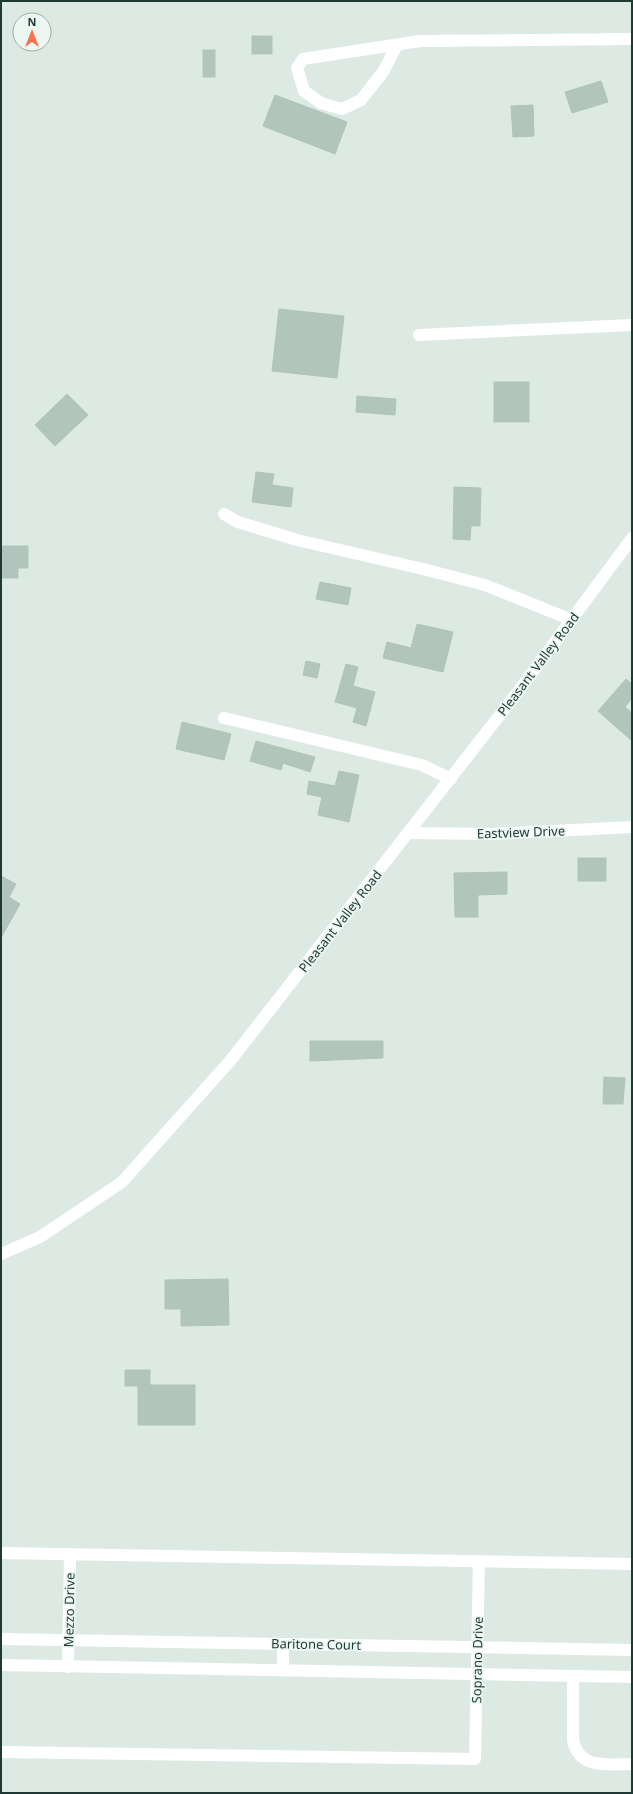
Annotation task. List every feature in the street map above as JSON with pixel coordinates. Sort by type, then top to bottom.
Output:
[{"type":"street","points":[[397,45],[383,72],[361,100],[342,109],[321,103],[304,92],[297,68],[303,59],[420,41],[632,39]]},
{"type":"street","points":[[419,335],[632,325]]},
{"type":"street","points":[[224,514],[238,522],[297,540],[423,568],[485,585],[572,620]]},
{"type":"street","name":"Pleasant Valley Road","points":[[1,1254],[40,1237],[122,1182],[230,1061],[451,779],[572,620],[632,538]]},
{"type":"street","points":[[224,718],[422,765],[451,779]]},
{"type":"street","name":"Eastview Drive","points":[[409,833],[492,834],[632,827]]},
{"type":"street","points":[[1,1553],[632,1564]]},
{"type":"street","name":"Mezzo Drive","points":[[68,1667],[70,1554]]},
{"type":"street","name":"Soprano Drive","points":[[1,1752],[475,1759],[479,1561]]},
{"type":"street","name":"Baritone Court","points":[[1,1639],[632,1650]]},
{"type":"street","points":[[283,1644],[283,1670]]},
{"type":"street","name":"Baritone Court","points":[[1,1665],[632,1677]]},
{"type":"street","points":[[573,1676],[574,1748],[579,1755],[593,1763],[632,1764]]},
{"type":"building","points":[[252,36],[272,36],[272,54],[252,54]]},
{"type":"building","points":[[203,50],[215,50],[215,77],[203,77]]},
{"type":"building","points":[[601,81],[608,102],[572,113],[565,92]]},
{"type":"building","points":[[275,95],[347,122],[335,154],[263,126]]},
{"type":"building","points":[[533,105],[534,136],[513,137],[511,106]]},
{"type":"building","points":[[279,309],[344,316],[337,378],[272,371]]},
{"type":"building","points":[[494,382],[529,382],[529,422],[494,422]]},
{"type":"building","points":[[67,394],[88,415],[55,446],[35,425]]},
{"type":"building","points":[[357,396],[396,399],[395,415],[356,412]]},
{"type":"building","points":[[256,472],[274,474],[272,485],[293,488],[291,507],[252,502]]},
{"type":"building","points":[[454,487],[481,488],[480,526],[471,526],[470,540],[453,539]]},
{"type":"building","points":[[1,546],[28,546],[28,568],[18,568],[18,578],[1,578]]},
{"type":"building","points":[[320,582],[351,588],[348,605],[316,599]]},
{"type":"building","points":[[417,624],[453,632],[443,672],[383,658],[387,642],[411,648]]},
{"type":"building","points":[[306,661],[320,664],[317,678],[303,675]]},
{"type":"building","points":[[346,664],[358,667],[353,686],[375,692],[366,726],[353,722],[357,708],[335,702]]},
{"type":"building","points":[[626,679],[632,684],[632,698],[625,707],[632,713],[632,741],[598,711]]},
{"type":"building","points":[[182,722],[231,734],[224,760],[176,749]]},
{"type":"building","points":[[256,741],[315,757],[310,772],[283,763],[281,770],[250,761]]},
{"type":"building","points":[[339,771],[359,775],[349,822],[318,815],[322,797],[307,794],[309,781],[335,786]]},
{"type":"building","points":[[578,858],[606,858],[606,881],[578,881]]},
{"type":"building","points":[[507,872],[507,894],[478,895],[478,917],[455,917],[454,873]]},
{"type":"building","points":[[1,876],[16,884],[9,897],[20,904],[1,938]]},
{"type":"building","points":[[310,1041],[383,1041],[383,1058],[310,1061]]},
{"type":"building","points":[[604,1077],[625,1078],[623,1104],[603,1104]]},
{"type":"building","points":[[228,1279],[229,1325],[181,1326],[181,1309],[165,1309],[165,1280]]},
{"type":"building","points":[[125,1370],[150,1370],[150,1385],[195,1385],[195,1425],[138,1425],[138,1386],[125,1386]]}]
